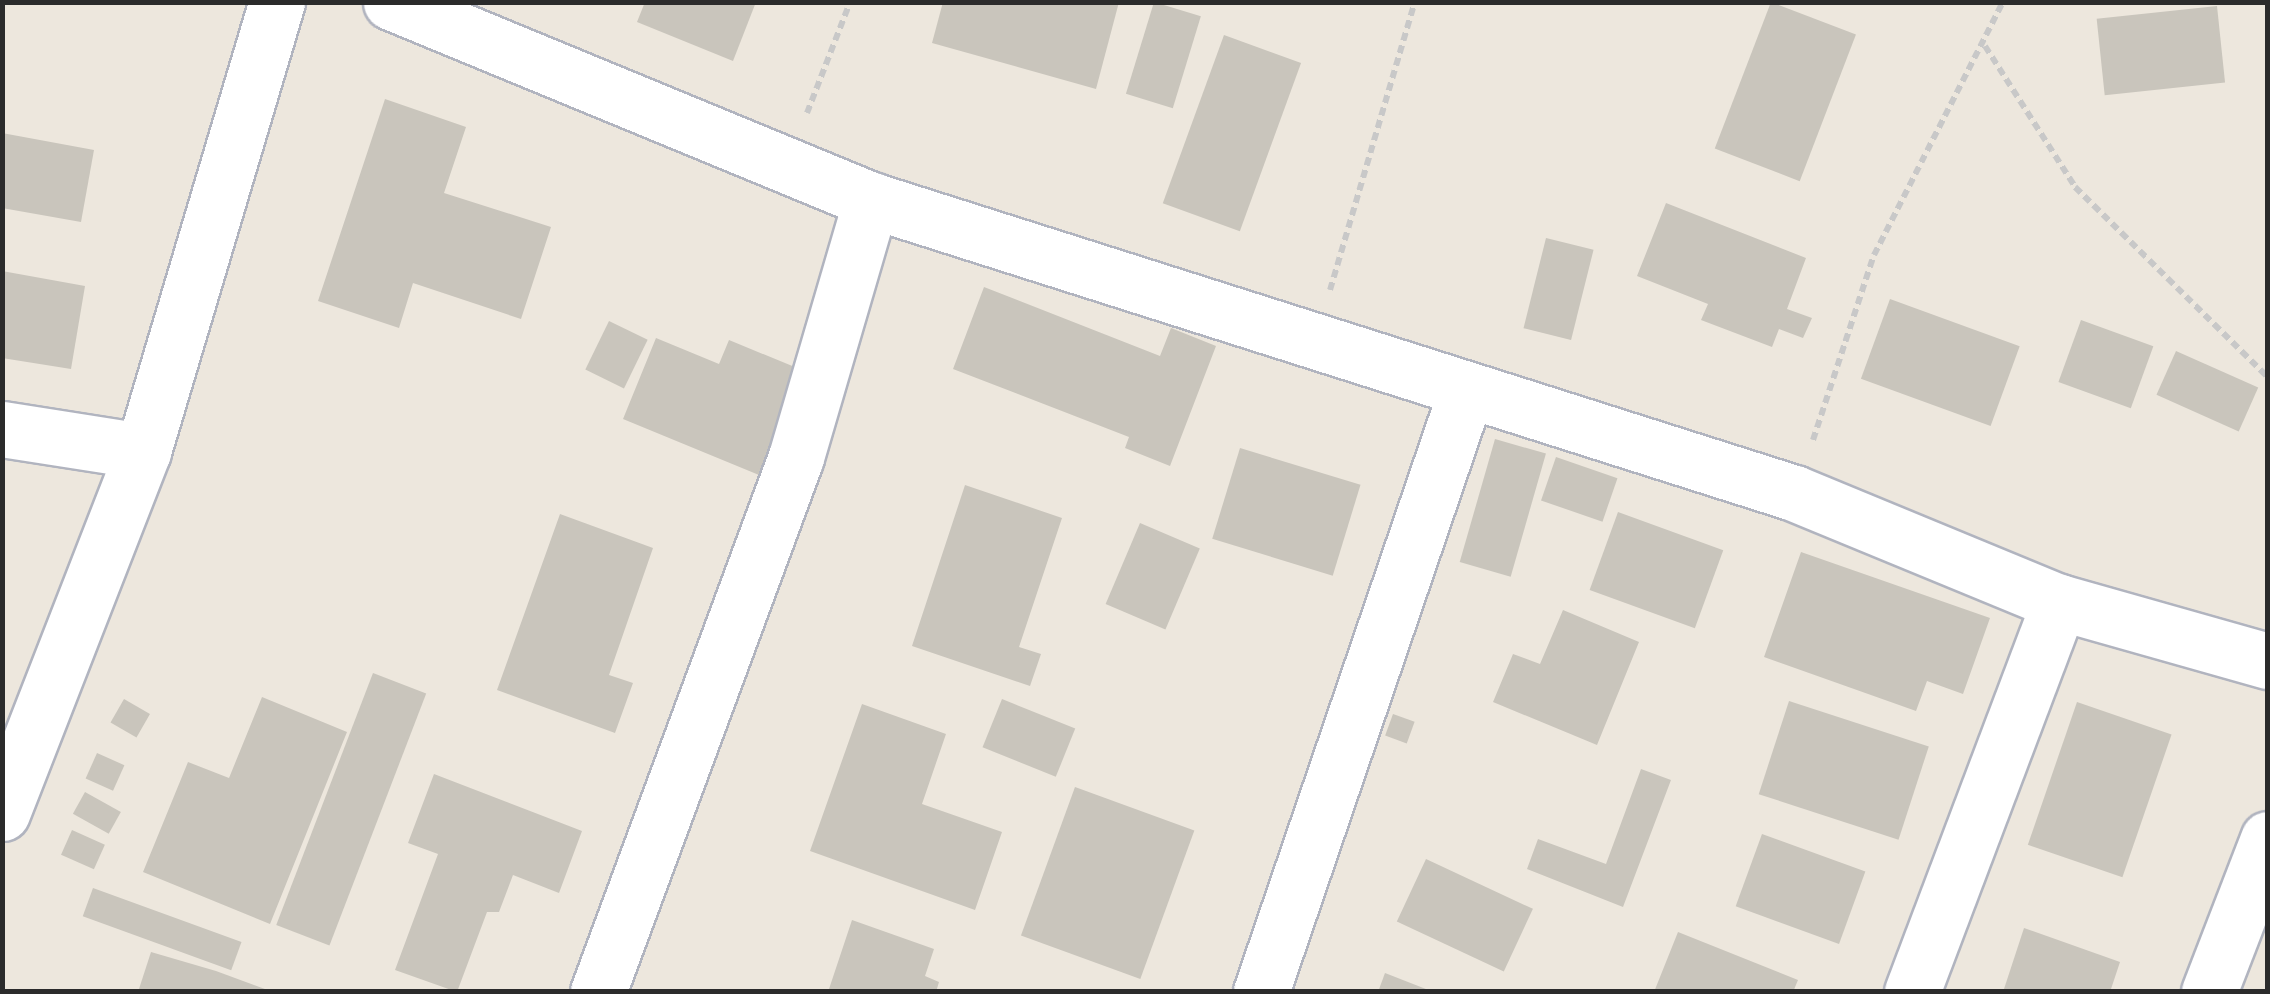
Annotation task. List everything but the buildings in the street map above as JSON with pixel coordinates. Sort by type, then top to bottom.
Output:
[{"type":"street","points":[[2,812],[144,451],[277,2]]},
{"type":"street","points":[[391,2],[871,200],[1794,493],[2059,602],[2268,661]]},
{"type":"street","points":[[598,992],[796,456],[871,200]]},
{"type":"street","points":[[1262,992],[1466,392]]},
{"type":"street","points":[[2,430],[144,451]]},
{"type":"street","points":[[1912,992],[2059,602]]},
{"type":"street","points":[[2219,988],[2268,838]]},
{"type":"path","points":[[787,165],[850,2]]},
{"type":"path","points":[[1316,344],[1415,2]]},
{"type":"path","points":[[1794,493],[1874,255],[2003,2]]},
{"type":"path","points":[[1984,45],[2076,187],[2268,377]]}]
